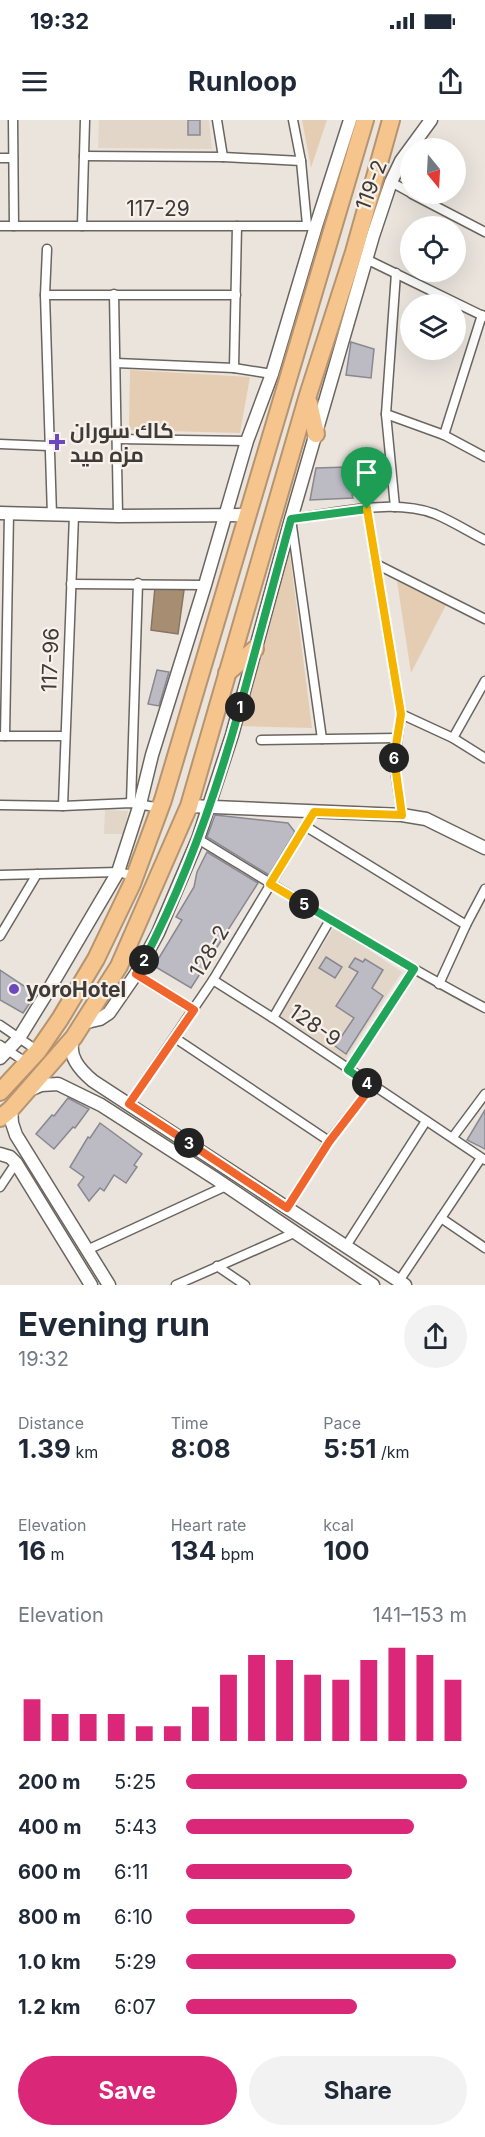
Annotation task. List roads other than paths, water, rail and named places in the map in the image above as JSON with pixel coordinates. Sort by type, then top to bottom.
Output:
[{"type":"highway","points":[[0,1092],[33,1057],[60,1019],[96,959],[135,876],[161,808],[334,229],[353,158],[359,121],[375,132],[390,125]]},
{"type":"highway","points":[[6,1114],[78,1030],[119,966],[189,806],[308,395],[360,256],[379,164],[390,125]]},
{"type":"highway","points":[[353,158],[366,153],[374,157],[379,164]]},
{"type":"highway","points":[[308,395],[310,415],[316,434]]},
{"type":"highway","points":[[227,674],[255,649]]},
{"type":"main road","name":"119-2","points":[[78,1030],[109,1012],[136,974],[163,922],[198,839],[232,735],[316,434],[360,256],[373,236],[391,182],[407,151],[431,120]]},
{"type":"main road","points":[[3,1051],[19,1038],[79,941],[118,872],[135,804],[180,667],[224,515],[247,441],[272,375],[312,226],[359,121]]},
{"type":"main road","points":[[4,513],[118,516],[247,515]]},
{"type":"main road","points":[[180,667],[201,671]]},
{"type":"main road","points":[[189,806],[402,815],[426,819],[485,848]]},
{"type":"main road","points":[[78,1030],[71,1046],[72,1053],[80,1068],[93,1081],[402,1283]]},
{"type":"main road","points":[[26,1091],[50,1084],[66,1086],[101,1105],[221,1182],[373,1285]]},
{"type":"main road","points":[[6,1114],[16,1135],[109,1285]]},
{"type":"main road","points":[[0,1154],[10,1157],[16,1163],[91,1285]]},
{"type":"main road","points":[[221,1182],[218,1170],[226,1167]]},
{"type":"main road","points":[[351,1271],[362,1268],[364,1259]]},
{"type":"street","points":[[13,120],[14,226]]},
{"type":"street","points":[[82,226],[85,120]]},
{"type":"street","points":[[217,120],[223,157]]},
{"type":"street","points":[[293,120],[312,226]]},
{"type":"street","points":[[84,156],[301,160]]},
{"type":"street","points":[[0,158],[13,158]]},
{"type":"street","points":[[391,182],[400,187]]},
{"type":"street","points":[[432,204],[485,232]]},
{"type":"street","name":"117-29","points":[[0,226],[312,226]]},
{"type":"street","points":[[234,368],[237,226]]},
{"type":"street","points":[[47,249],[45,295],[52,515]]},
{"type":"street","points":[[360,256],[483,316],[444,435]]},
{"type":"street","points":[[395,507],[387,414],[396,273]]},
{"type":"street","points":[[114,294],[118,516]]},
{"type":"street","points":[[45,295],[236,295]]},
{"type":"street","points":[[116,363],[234,368],[272,375]]},
{"type":"street","points":[[387,414],[444,435],[485,457]]},
{"type":"street","points":[[117,440],[247,441]]},
{"type":"street","points":[[0,444],[50,446]]},
{"type":"street","points":[[322,739],[291,519],[367,509],[395,507],[415,509],[435,514],[485,540]]},
{"type":"street","points":[[367,509],[401,714],[394,764],[402,815]]},
{"type":"street","points":[[4,513],[3,736],[65,736]]},
{"type":"street","name":"117-96","points":[[63,806],[74,515]]},
{"type":"street","points":[[376,564],[485,619]]},
{"type":"street","points":[[135,804],[138,583]]},
{"type":"street","points":[[71,584],[205,585]]},
{"type":"street","points":[[453,738],[485,681]]},
{"type":"street","points":[[401,714],[453,738],[485,758]]},
{"type":"street","points":[[261,740],[398,738]]},
{"type":"street","points":[[0,805],[135,804],[161,808]]},
{"type":"street","name":"128-2","points":[[129,1104],[194,1010],[314,812]]},
{"type":"street","points":[[306,826],[466,925]]},
{"type":"street","points":[[198,839],[330,920],[439,984],[485,1008]]},
{"type":"street","points":[[0,875],[118,872],[135,876]]},
{"type":"street","points":[[1,931],[37,874]]},
{"type":"street","points":[[439,984],[485,889]]},
{"type":"street","points":[[273,1018],[330,920]]},
{"type":"street","points":[[348,1070],[414,969]]},
{"type":"street","points":[[136,974],[194,1010]]},
{"type":"street","name":"128-9","points":[[213,980],[483,1159]]},
{"type":"street","points":[[0,1025],[19,1038],[33,1057]]},
{"type":"street","points":[[175,1038],[329,1142]]},
{"type":"street","points":[[3,1051],[33,1057]]},
{"type":"street","points":[[287,1208],[329,1142],[372,1086]]},
{"type":"street","points":[[453,1137],[485,1094]]},
{"type":"street","points":[[345,1246],[426,1121]]},
{"type":"street","points":[[402,1283],[441,1218],[483,1159]]},
{"type":"street","points":[[0,1187],[16,1163]]},
{"type":"street","points":[[87,1250],[221,1182]]},
{"type":"street","points":[[441,1218],[485,1248]]},
{"type":"street","points":[[176,1285],[195,1282],[218,1266],[294,1233]]},
{"type":"street","points":[[218,1266],[245,1285]]},
{"type":"place","name":"كاك سوران مزه ميد","points":[[57,442]]},
{"type":"place","name":"yoroHotel","points":[[14,989]]}]
